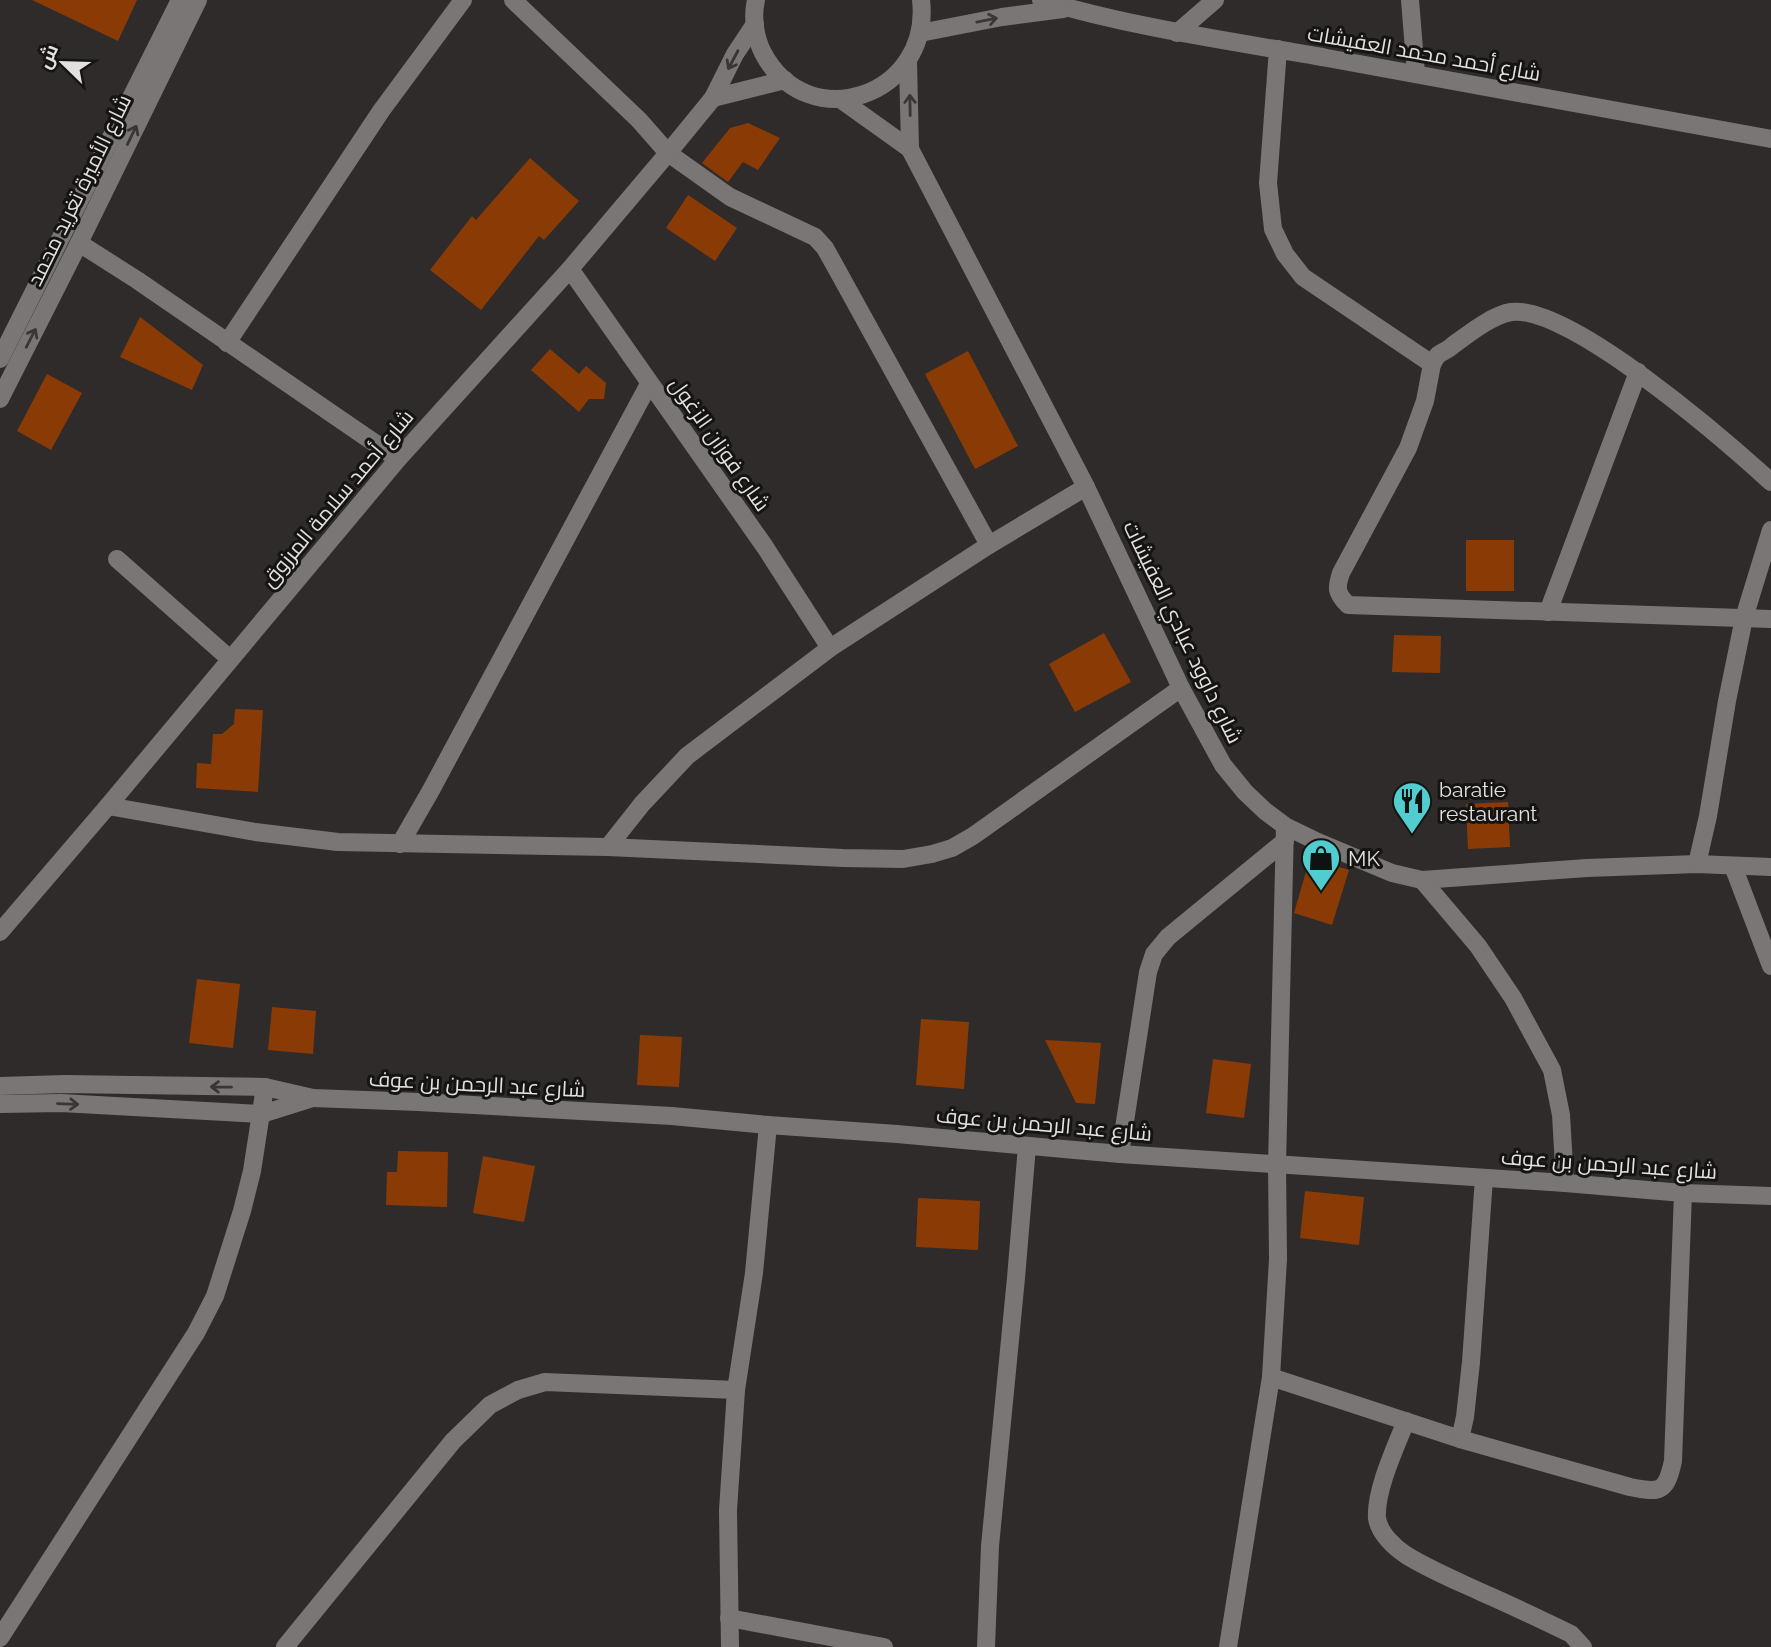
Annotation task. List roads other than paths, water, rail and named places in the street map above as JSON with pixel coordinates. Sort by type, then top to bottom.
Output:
[{"type":"street","name":"شارع الأميرة تغريد محمد","points":[[0,359],[4,337],[180,0]]},
{"type":"street","name":"شارع الأميرة تغريد محمد","points":[[0,399],[198,0]]},
{"type":"street","points":[[228,343],[381,111],[463,0]]},
{"type":"street","points":[[513,0],[639,120],[668,153],[730,197],[820,241],[989,545]]},
{"type":"street","points":[[756,0],[755,24],[761,49],[776,71],[800,90],[817,96],[840,99],[868,93],[897,75],[908,61],[920,33],[921,0]]},
{"type":"street","name":"شارع أحمد محمد العفيشات","points":[[1041,0],[1177,33],[1771,139]]},
{"type":"street","points":[[1177,33],[1215,0]]},
{"type":"street","points":[[1410,0],[1416,74]]},
{"type":"street","name":"شارع أحمد محمد العفيشات","points":[[920,33],[1002,17],[1070,9]]},
{"type":"street","name":"شارع أحمد سلامة المرزوق","points":[[0,932],[398,459],[570,269],[668,153],[713,98],[735,54],[755,24]]},
{"type":"street","points":[[1278,49],[1268,183],[1273,229],[1284,254],[1303,277],[1432,364]]},
{"type":"street","name":"شارع داوود عبادي العفيشات","points":[[908,61],[910,149],[1086,487],[1181,688],[1223,765],[1285,834],[1318,842],[1392,873],[1422,880],[1697,863],[1771,867]]},
{"type":"street","points":[[713,98],[785,80]]},
{"type":"street","name":"شارع داوود عبادي العفيشات","points":[[840,99],[910,149]]},
{"type":"street","points":[[79,243],[398,459]]},
{"type":"street","name":"شارع فوزان الزغول","points":[[570,269],[765,547],[830,648]]},
{"type":"street","points":[[1771,482],[1735,449],[1638,372],[1584,337],[1552,321],[1526,313],[1511,312],[1476,328],[1439,354],[1432,364],[1420,419],[1408,448],[1337,584],[1339,596],[1348,605],[1360,606],[1771,619]]},
{"type":"street","points":[[1548,612],[1638,372]]},
{"type":"street","points":[[400,844],[649,384]]},
{"type":"street","points":[[608,848],[642,804],[687,755],[830,648],[989,545],[1086,487]]},
{"type":"street","points":[[1697,863],[1744,618],[1771,530]]},
{"type":"street","points":[[117,559],[230,659]]},
{"type":"street","points":[[108,806],[254,832],[338,842],[608,848],[903,859],[952,848],[973,836],[1181,688]]},
{"type":"street","points":[[1120,1154],[1148,972],[1154,954],[1168,937],[1285,834]]},
{"type":"street","points":[[1228,1647],[1271,1377],[1278,1259],[1277,1165],[1285,834]]},
{"type":"street","points":[[1733,866],[1771,966]]},
{"type":"street","points":[[1422,880],[1478,946],[1513,998],[1552,1070],[1561,1115],[1565,1183]]},
{"type":"street","name":"شارع عبد الرحمن بن عوف","points":[[0,1086],[65,1084],[265,1087],[313,1098],[672,1116],[1120,1154],[1684,1193],[1771,1196]]},
{"type":"street","points":[[0,1638],[196,1333],[215,1296],[252,1171],[265,1087]]},
{"type":"street","name":"شارع عبد الرحمن بن عوف","points":[[0,1104],[175,1108],[262,1114],[313,1098]]},
{"type":"street","points":[[730,1647],[728,1510],[736,1390],[754,1273],[768,1125]]},
{"type":"street","points":[[986,1647],[990,1546],[1027,1146]]},
{"type":"street","points":[[1460,1439],[1471,1362],[1484,1178]]},
{"type":"street","points":[[1271,1377],[1460,1439],[1630,1487],[1657,1490],[1664,1486],[1669,1478],[1673,1461],[1684,1193]]},
{"type":"street","points":[[285,1647],[453,1441],[490,1405],[518,1390],[545,1382],[736,1390]]},
{"type":"street","points":[[1406,1421],[1378,1502],[1377,1518],[1380,1528],[1404,1553],[1428,1567],[1571,1633],[1583,1647]]},
{"type":"street","points":[[729,1618],[884,1647]]},
{"type":"place","name":"baratie restaurant","points":[[1412,835]]},
{"type":"place","name":"MK","points":[[1321,892]]}]
